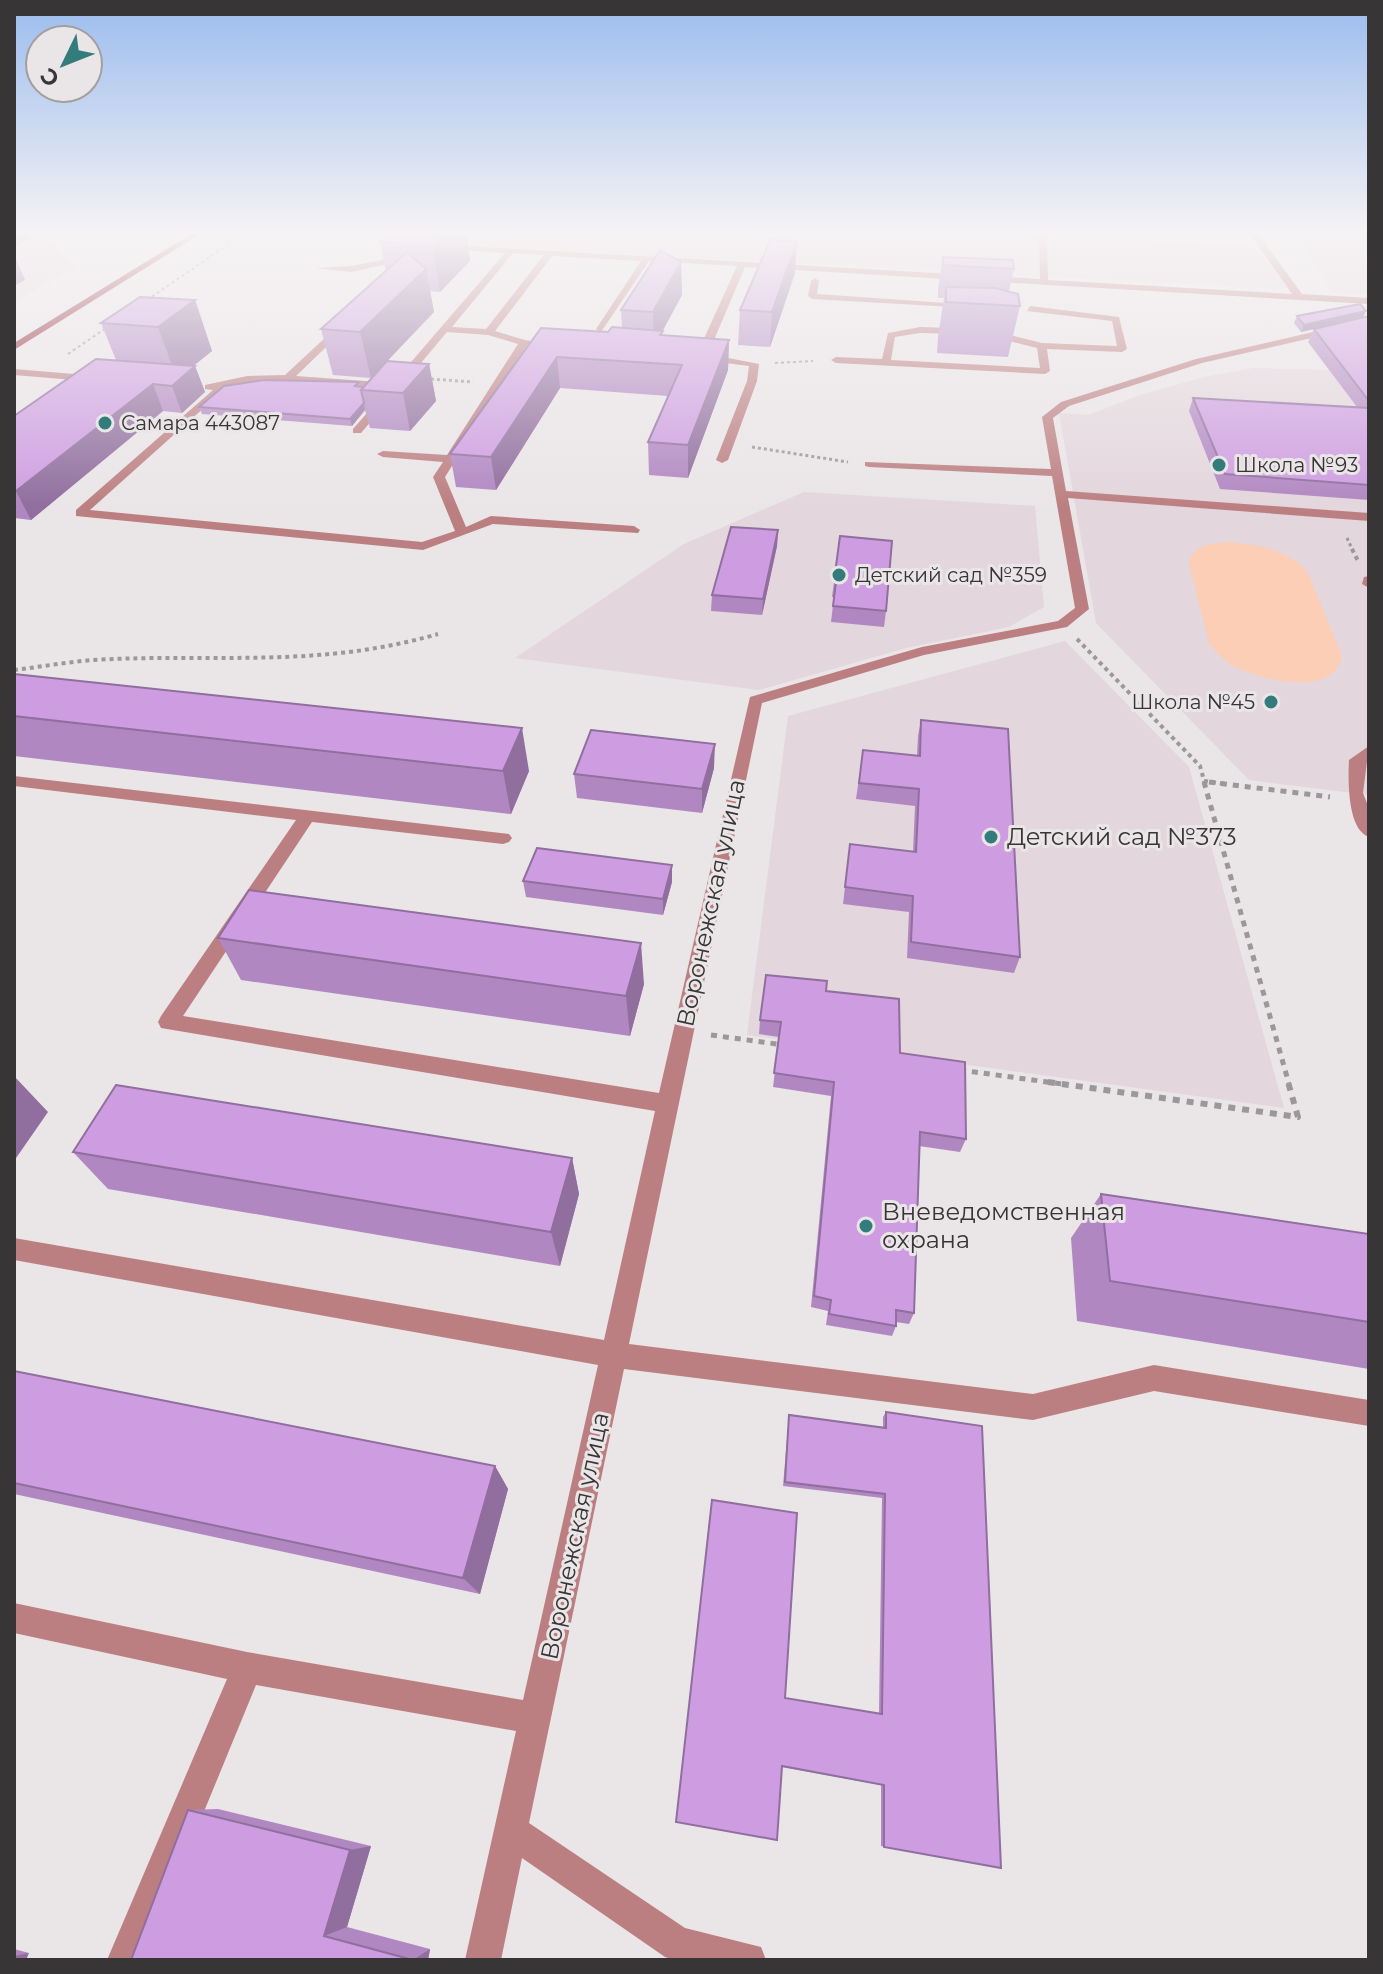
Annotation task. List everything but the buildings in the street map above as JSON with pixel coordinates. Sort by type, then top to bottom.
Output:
[{"type":"main road","points":[[14,347],[52,323]]},
{"type":"street","points":[[357,431],[450,323]]},
{"type":"street","points":[[489,332],[496,323]]},
{"type":"street","points":[[601,329],[605,323]]},
{"type":"street","points":[[702,357],[717,323]]},
{"type":"street","points":[[985,323],[985,332]]},
{"type":"street","points":[[886,362],[891,335],[920,330],[985,332],[1042,346],[1122,349],[1117,323]]},
{"type":"street","points":[[1062,624],[1082,609],[1047,417],[1065,404],[1199,361],[1364,323]]},
{"type":"street","points":[[288,378],[343,326]]},
{"type":"street","points":[[445,329],[489,332],[524,343],[575,347]]},
{"type":"street","points":[[462,533],[439,477],[524,343]]},
{"type":"street","points":[[836,360],[1045,371],[1042,346]]},
{"type":"street","points":[[688,355],[754,364],[752,381],[722,460]]},
{"type":"street","points":[[14,372],[115,380]]},
{"type":"street","points":[[400,382],[247,379],[221,388],[80,513],[423,546],[491,520],[634,530]]},
{"type":"street","points":[[190,385],[221,388]]},
{"type":"street","points":[[383,454],[450,459]]},
{"type":"street","points":[[869,464],[1057,473]]},
{"type":"street","points":[[1061,494],[1369,517]]},
{"type":"street","name":"Воронежская улица","points":[[483,1960],[755,700],[922,651],[1062,624]]},
{"type":"street","points":[[1369,751],[1357,760],[1355,793],[1369,831]]},
{"type":"street","points":[[14,781],[503,838]]},
{"type":"street","points":[[307,816],[168,1022],[667,1104]]},
{"type":"street","points":[[14,1249],[615,1355],[1033,1407],[1154,1378],[1369,1413]]},
{"type":"street","points":[[14,1618],[247,1668],[536,1718]]},
{"type":"street","points":[[125,1960],[247,1668]]},
{"type":"street","points":[[511,1830],[678,1944],[748,1960]]},
{"type":"path","points":[[39,374],[113,323]]},
{"type":"path","points":[[754,364],[836,360]]},
{"type":"path","points":[[400,382],[498,384]]},
{"type":"path","points":[[728,446],[776,448],[811,458],[869,464]]},
{"type":"path","points":[[1336,515],[1368,581]]},
{"type":"path","points":[[951,1068],[1298,1117],[1200,766],[1062,624]]},
{"type":"path","points":[[14,670],[92,660],[329,657],[399,648],[438,634]]},
{"type":"path","points":[[1204,781],[1358,800]]},
{"type":"path","points":[[683,1031],[793,1046]]},
{"type":"shaded area","points":[[1253,368],[1369,371],[1369,795],[1249,780],[1096,623],[1059,413],[1088,415],[1140,395],[1204,377]]},
{"type":"shaded area","name":"Детский сад №359","points":[[804,492],[1035,506],[1044,607],[1009,627],[906,648],[759,690],[515,658],[684,544]]},
{"type":"shaded area","points":[[1227,542],[1270,549],[1290,557],[1307,571],[1342,656],[1336,669],[1326,678],[1294,682],[1259,676],[1232,665],[1209,643],[1189,564],[1198,549]]},
{"type":"shaded area","name":"Детский сад №373","points":[[1065,641],[1189,767],[1284,1108],[747,1035],[788,716]]},
{"type":"place","name":"Самара 443087","points":[[105,423]]},
{"type":"place","name":"Школа №93","points":[[1219,465]]},
{"type":"place","name":"Детский сад №359","points":[[839,575]]},
{"type":"place","name":"Школа №45","points":[[1271,702]]},
{"type":"place","name":"Детский сад №373","points":[[991,837]]},
{"type":"place","name":"Вневедомственная охрана","points":[[866,1226]]}]
